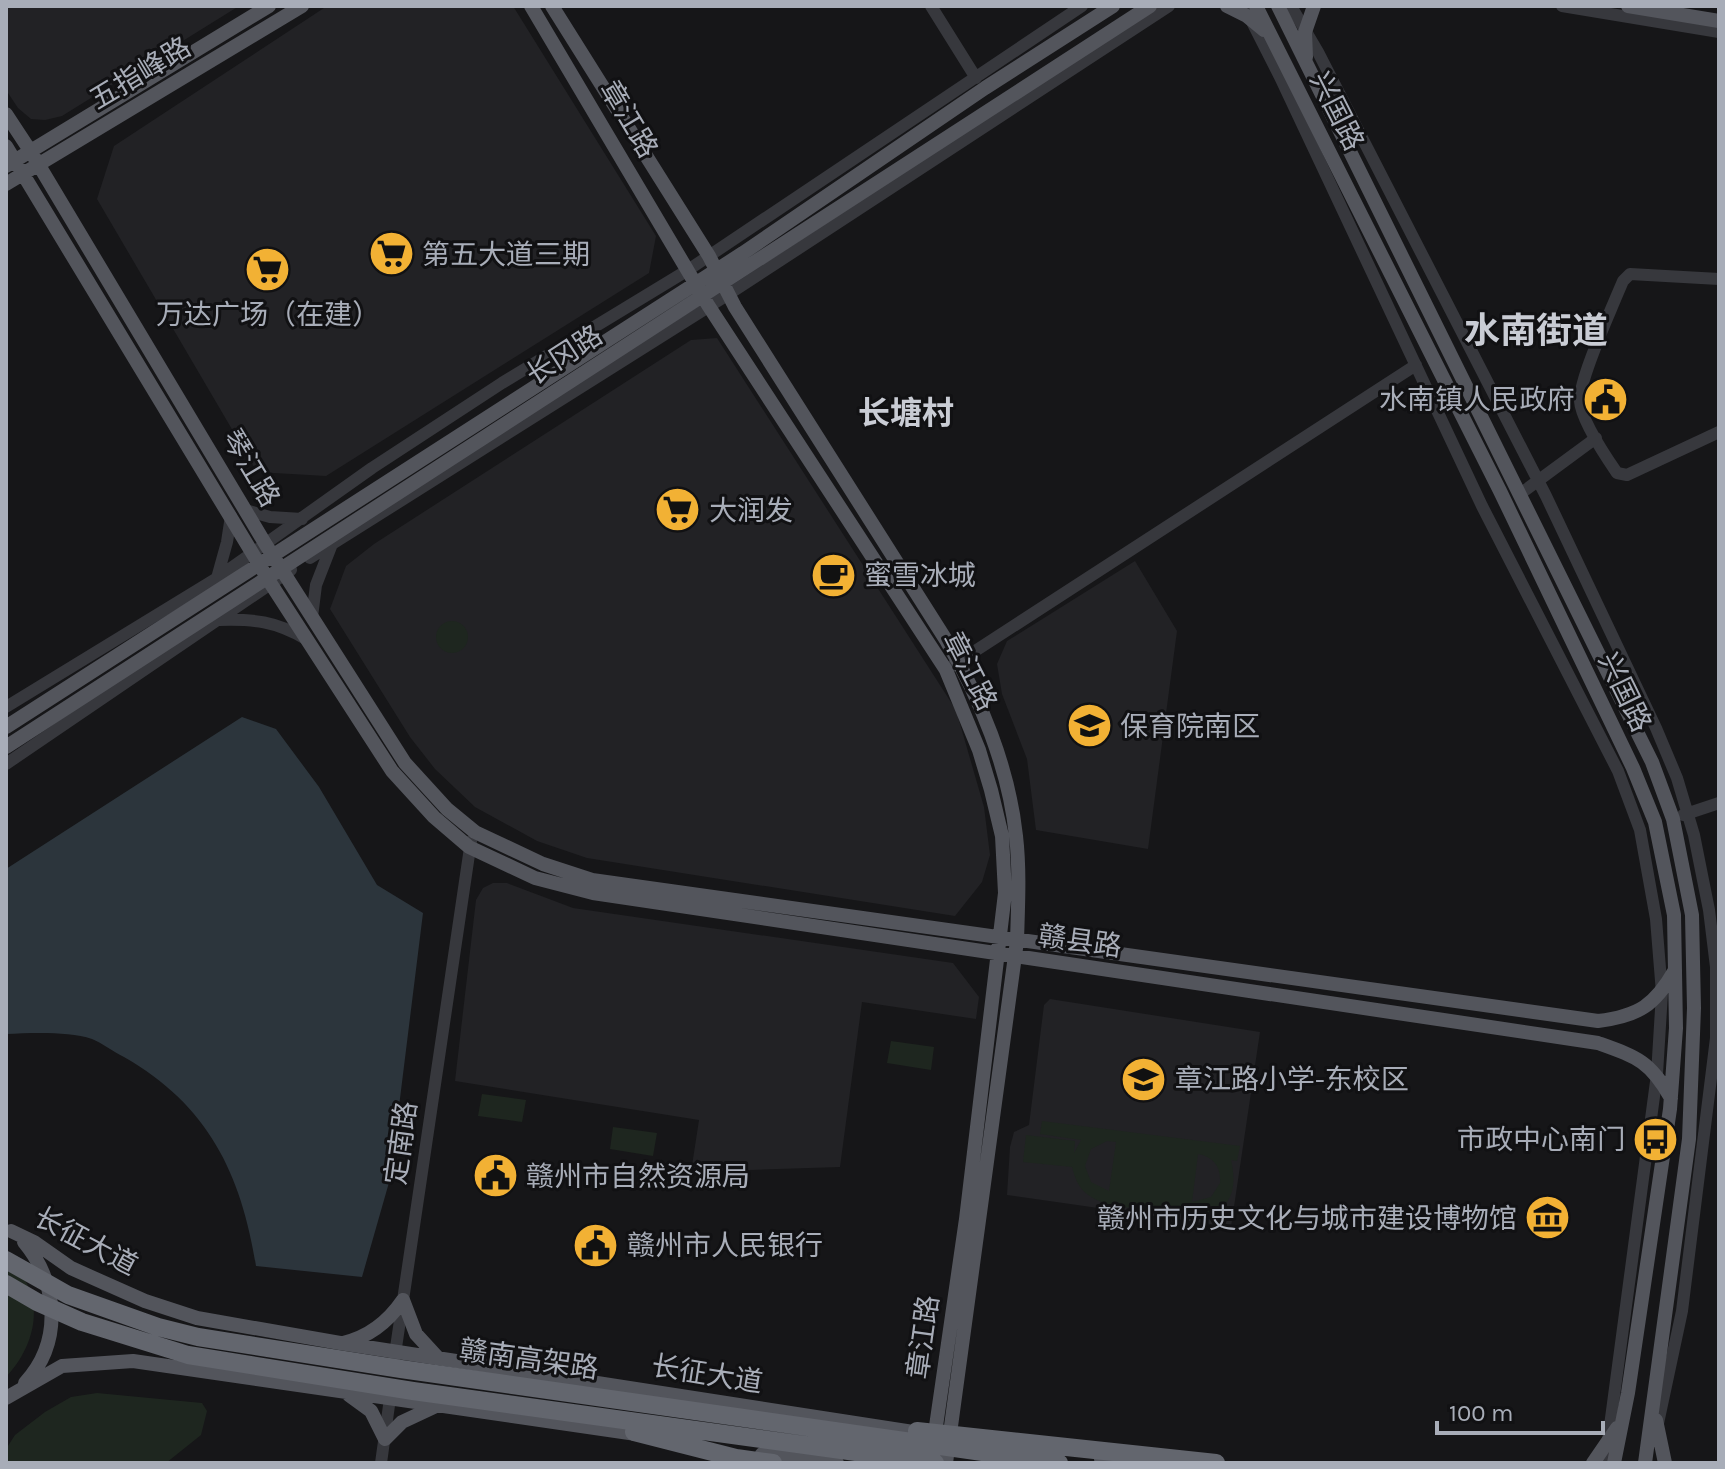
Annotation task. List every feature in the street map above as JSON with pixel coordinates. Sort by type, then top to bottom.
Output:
[{"type":"highway","name":"赣南高架路","points":[[6,1260],[68,1295],[143,1322],[198,1337],[1059,1463]]},
{"type":"highway","name":"赣南高架路","points":[[6,1284],[82,1322],[188,1355],[546,1410],[933,1463]]},
{"type":"highway","points":[[546,1410],[736,1458],[773,1463]]},
{"type":"highway","points":[[711,1413],[990,1437],[1216,1463]]},
{"type":"main road","name":"五指峰路","points":[[35,158],[269,6]]},
{"type":"main road","name":"五指峰路","points":[[6,184],[15,167],[302,6]]},
{"type":"main road","name":"章江路","points":[[531,6],[706,301],[946,670],[979,750],[1002,836],[1005,893],[942,1437],[946,1463]]},
{"type":"main road","name":"章江路","points":[[552,6],[959,661],[995,747],[1008,793],[1016,835],[1019,892],[1017,941],[942,1437],[933,1463]]},
{"type":"main road","name":"长冈路","points":[[6,727],[706,301],[723,282],[985,88],[1113,6]]},
{"type":"main road","name":"长冈路","points":[[6,747],[692,276],[723,282],[1150,6]]},
{"type":"main road","name":"兴国路","points":[[1227,6],[1250,10],[1272,40],[1500,491],[1633,768],[1655,822],[1674,915],[1676,1028],[1671,1098],[1628,1393],[1614,1463]]},
{"type":"main road","name":"兴国路","points":[[1278,6],[1652,762],[1673,819],[1692,915],[1693,1080],[1689,1139],[1653,1396],[1647,1463]]},
{"type":"main road","points":[[1308,65],[1305,32],[1314,6]]},
{"type":"main road","points":[[1628,6],[1719,21]]},
{"type":"main road","name":"琴江路","points":[[6,114],[245,510],[306,639],[392,771],[434,817],[469,847]]},
{"type":"main road","name":"琴江路","points":[[6,146],[15,167],[231,516],[312,617],[405,763],[447,809],[475,832]]},
{"type":"main road","name":"赣县路","points":[[475,832],[543,864],[592,880],[1598,1021],[1618,1019],[1639,1011],[1662,993],[1675,970]]},
{"type":"main road","name":"赣县路","points":[[469,847],[535,878],[593,893],[1598,1043],[1631,1055],[1657,1074],[1671,1098]]},
{"type":"main road","points":[[9,1229],[36,1258],[45,1274],[53,1310],[49,1338],[39,1364],[10,1395]]},
{"type":"main road","name":"长征大道","points":[[9,1229],[71,1268],[145,1301],[197,1318],[439,1359],[1129,1463]]},
{"type":"main road","points":[[340,1343],[372,1331],[389,1318],[403,1300]]},
{"type":"main road","points":[[403,1300],[416,1334],[439,1359]]},
{"type":"main road","points":[[10,1395],[62,1366],[117,1360],[198,1368],[438,1406],[598,1427],[729,1450],[837,1463]]},
{"type":"main road","points":[[336,1390],[366,1405],[385,1439],[412,1416],[438,1406]]},
{"type":"main road","points":[[1593,1463],[1605,1455],[1621,1421],[1628,1393]]},
{"type":"main road","points":[[1653,1396],[1656,1431],[1665,1463]]},
{"type":"street","points":[[931,6],[976,78]]},
{"type":"street","points":[[6,764],[219,620],[269,565],[302,519],[372,468],[502,383],[692,276],[709,256],[1082,6]]},
{"type":"street","points":[[723,282],[1169,6]]},
{"type":"street","points":[[1291,6],[1538,480],[1656,728],[1688,814],[1709,910],[1716,967],[1717,1022],[1682,1311],[1647,1463]]},
{"type":"street","points":[[1562,6],[1719,32]]},
{"type":"street","points":[[1250,10],[1482,506],[1618,771],[1640,830],[1656,919],[1662,993],[1657,1074],[1605,1455]]},
{"type":"street","points":[[1719,279],[1630,274],[1623,281],[1580,402],[1596,438],[1617,473],[1627,475],[1719,432]]},
{"type":"street","points":[[6,707],[217,578],[332,544],[706,301]]},
{"type":"street","points":[[946,670],[1416,365]]},
{"type":"street","points":[[1520,494],[1596,438]]},
{"type":"street","points":[[245,510],[270,517],[302,519]]},
{"type":"street","points":[[217,578],[231,516]]},
{"type":"street","points":[[312,617],[316,585],[332,544]]},
{"type":"street","points":[[219,620],[256,619],[287,628],[306,639]]},
{"type":"street","points":[[1673,819],[1719,803]]},
{"type":"street","name":"定南路","points":[[381,1463],[469,847],[475,832]]},
{"type":"street","points":[[1713,1072],[1719,1057]]},
{"type":"shaded area","points":[[6,6],[239,6],[62,116],[45,120],[31,119],[18,108],[6,90]]},
{"type":"shaded area","name":"第五大道三期","points":[[327,6],[513,6],[656,236],[649,273],[326,476],[257,472],[97,199],[114,146]]},
{"type":"shaded area","points":[[717,338],[956,710],[984,807],[990,855],[982,882],[955,916],[587,858],[537,841],[475,807],[435,769],[410,737],[330,609],[346,566],[374,544],[691,340]]},
{"type":"shaded area","name":"保育院南区","points":[[1135,561],[1177,631],[1148,849],[1036,830],[1027,759],[1002,694],[997,664],[1007,641]]},
{"type":"shaded area","points":[[452,621],[463,626],[468,637],[463,648],[452,653],[441,648],[436,637],[441,626]]},
{"type":"shaded area","points":[[242,717],[276,729],[319,787],[377,885],[423,913],[390,1179],[362,1277],[256,1266],[241,1201],[230,1172],[199,1120],[178,1097],[153,1076],[92,1039],[61,1034],[6,1034],[6,869]]},
{"type":"shaded area","points":[[493,883],[507,883],[573,908],[953,963],[979,997],[976,1019],[862,1002],[840,1167],[691,1172],[699,1120],[455,1081],[476,900],[483,888]]},
{"type":"shaded area","name":"章江路小学-东校区","points":[[1050,999],[1260,1032],[1231,1227],[1007,1195],[1010,1147],[1014,1132],[1029,1125],[1044,1005]]},
{"type":"shaded area","points":[[891,1041],[934,1047],[931,1070],[887,1063]]},
{"type":"shaded area","points":[[482,1094],[526,1100],[522,1122],[478,1116]]},
{"type":"shaded area","points":[[1042,1121],[1240,1146],[1237,1161],[1231,1160],[1233,1181],[1230,1196],[1222,1206],[1210,1212],[1180,1214],[1100,1202],[1081,1188],[1072,1167],[1023,1162],[1026,1135],[1075,1141],[1074,1153],[1081,1140],[1040,1134]],"holes":[[[1107,1141],[1116,1142],[1109,1191],[1091,1182],[1085,1166],[1091,1149]],[[1198,1154],[1215,1164],[1220,1183],[1211,1197],[1192,1202]]]},
{"type":"shaded area","points":[[613,1127],[657,1133],[653,1156],[610,1149]]},
{"type":"shaded area","points":[[6,1255],[31,1293],[34,1319],[28,1344],[6,1377]]},
{"type":"shaded area","points":[[97,1393],[202,1403],[207,1411],[201,1435],[166,1463],[6,1463],[6,1449],[15,1435],[71,1397]]},
{"type":"place","name":"第五大道三期","points":[[391,254]]},
{"type":"place","name":"万达广场（在建）","points":[[268,270]]},
{"type":"place","name":"水南镇人民政府","points":[[1606,399]]},
{"type":"place","name":"大润发","points":[[678,510]]},
{"type":"place","name":"蜜雪冰城","points":[[833,575]]},
{"type":"place","name":"保育院南区","points":[[1089,726]]},
{"type":"place","name":"章江路小学-东校区","points":[[1144,1079]]},
{"type":"place","name":"市政中心南门","points":[[1656,1139]]},
{"type":"place","name":"赣州市自然资源局","points":[[495,1176]]},
{"type":"place","name":"赣州市历史文化与城市建设博物馆","points":[[1548,1218]]},
{"type":"place","name":"赣州市人民银行","points":[[596,1245]]},
{"type":"district","name":"水南街道","points":[[1536,331]]},
{"type":"district","name":"长塘村","points":[[906,413]]}]
